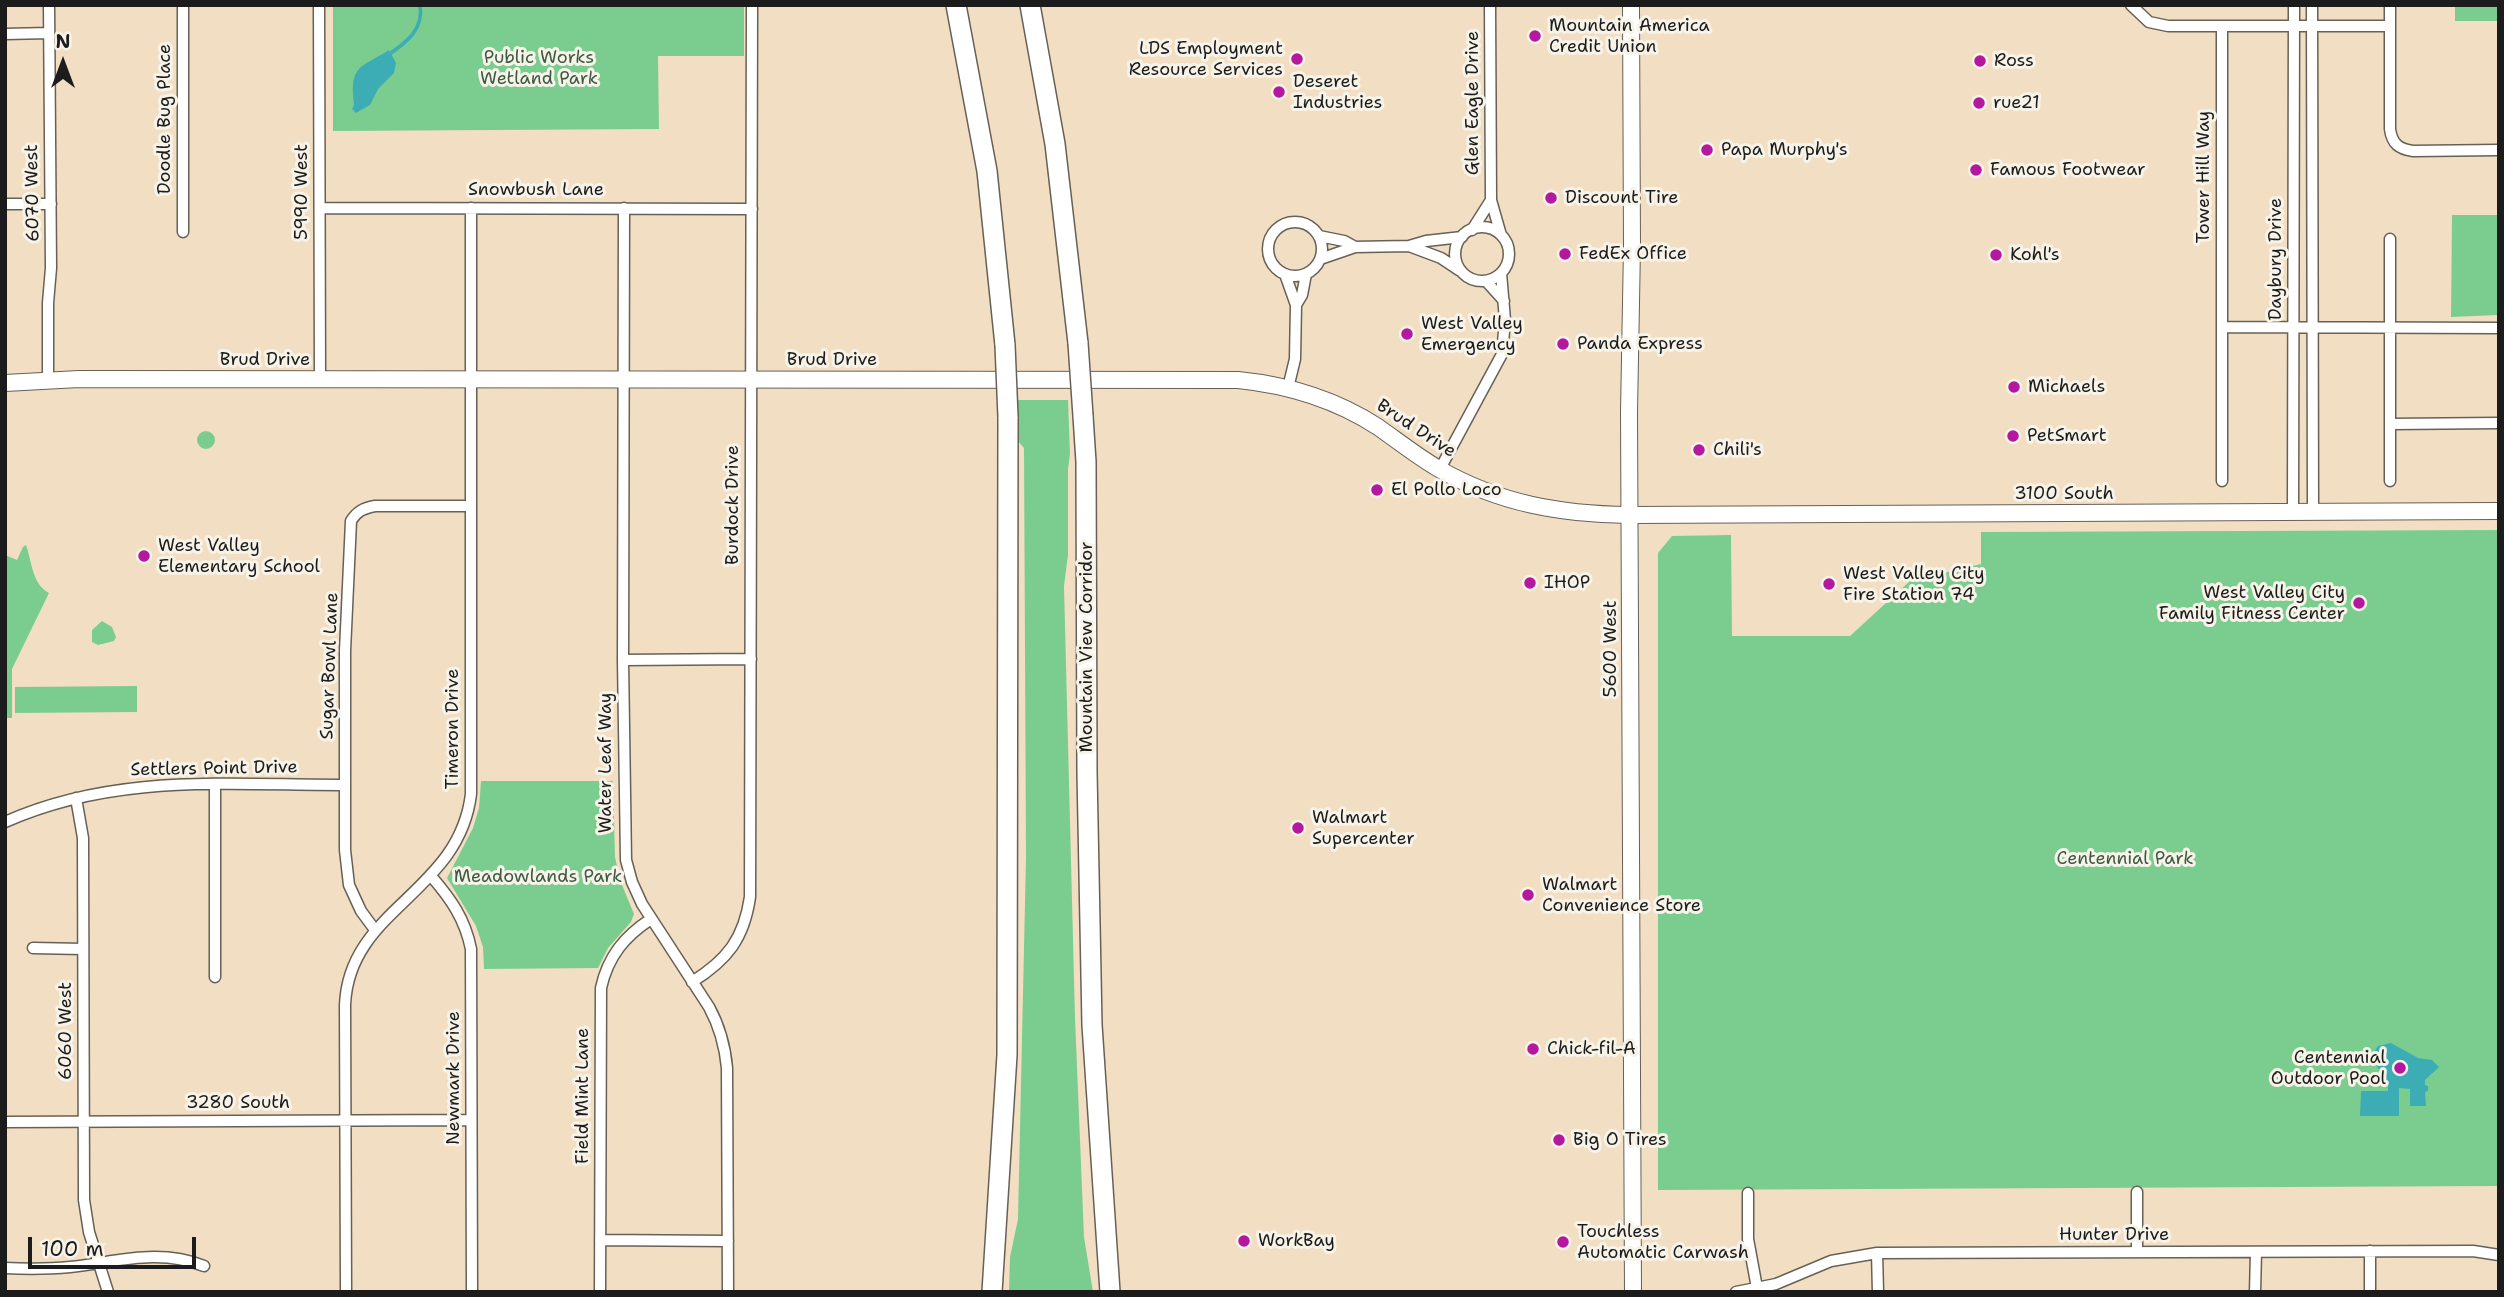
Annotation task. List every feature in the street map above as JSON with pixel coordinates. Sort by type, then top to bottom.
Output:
[{"type":"highway","points":[[944,5],[1000,284]]},
{"type":"highway","points":[[957,5],[985,159],[1000,284],[1009,418],[1007,1055],[992,1292]]},
{"type":"highway","name":"Mountain View Corridor","points":[[1030,5],[1060,182],[1078,343],[1086,462],[1087,758],[1092,1025],[1110,1292]]},
{"type":"main road","name":"5600 West","points":[[1631,5],[1629,515],[1633,1292]]},
{"type":"main road","name":"Brud Drive","points":[[5,383],[48,380],[320,379],[1238,380],[1288,388],[1325,399],[1352,412],[1440,470],[1490,492],[1528,505],[1574,513],[1629,515]]},
{"type":"main road","name":"3100 South","points":[[1629,515],[2499,511]]},
{"type":"street","name":"6070 West","points":[[48,380],[51,204],[49,5]]},
{"type":"street","name":"Doodle Bug Place","points":[[183,5],[183,232]]},
{"type":"street","name":"5990 West","points":[[319,5],[320,379]]},
{"type":"street","name":"Burdock Drive","points":[[692,982],[714,967],[735,945],[748,914],[751,877],[752,5]]},
{"type":"street","name":"Glen Eagle Drive","points":[[1490,5],[1491,200],[1501,235]]},
{"type":"street","points":[[2131,5],[2141,17],[2162,26],[2390,26]]},
{"type":"street","name":"Daybury Drive","points":[[2293,512],[2294,5]]},
{"type":"street","name":"Daybury Drive","points":[[2312,5],[2313,512]]},
{"type":"street","points":[[2390,5],[2390,130],[2395,144],[2413,151],[2499,150]]},
{"type":"street","name":"Tower Hill Way","points":[[2222,26],[2222,481]]},
{"type":"street","points":[[5,33],[49,33]]},
{"type":"street","name":"Glen Eagle Drive","points":[[1472,230],[1491,200]]},
{"type":"street","points":[[5,204],[51,204]]},
{"type":"street","name":"Snowbush Lane","points":[[320,208],[752,209]]},
{"type":"street","name":"Timeron Drive","points":[[346,1292],[347,984],[359,951],[448,857],[467,816],[471,794],[471,208]]},
{"type":"street","name":"Water Leaf Way","points":[[624,208],[623,660],[626,860],[635,891],[716,1020],[726,1059],[728,1292]]},
{"type":"street","points":[[1296,222],[1309,226],[1319,236],[1322,248],[1320,260],[1306,274],[1285,274],[1276,267],[1270,257],[1269,246],[1275,232],[1296,222]]},
{"type":"street","points":[[1320,260],[1355,247],[1409,246],[1462,237],[1472,230],[1487,228],[1501,235],[1509,254],[1501,273],[1486,281],[1476,281],[1441,258],[1409,246]]},
{"type":"street","points":[[1319,236],[1355,247]]},
{"type":"street","points":[[1462,237],[1455,255],[1463,273]]},
{"type":"street","points":[[2390,239],[2390,481]]},
{"type":"street","points":[[1440,470],[1501,359],[1505,339],[1501,273]]},
{"type":"street","points":[[1285,274],[1296,305],[1296,359],[1288,388]]},
{"type":"street","points":[[1296,305],[1306,274]]},
{"type":"street","points":[[1486,281],[1504,301]]},
{"type":"street","points":[[2222,327],[2499,328]]},
{"type":"street","points":[[2390,424],[2499,424]]},
{"type":"street","name":"Sugar Bowl Lane","points":[[376,930],[361,911],[349,885],[345,850],[345,651],[351,522],[355,514],[375,506],[471,506]]},
{"type":"street","points":[[623,660],[751,659]]},
{"type":"street","points":[[215,785],[215,977]]},
{"type":"street","name":"Settlers Point Drive","points":[[5,822],[76,797],[140,787],[345,785]]},
{"type":"street","name":"6060 West","points":[[76,797],[83,838],[85,1211],[107,1292]]},
{"type":"street","name":"Newmark Drive","points":[[430,876],[463,918],[471,949],[472,1292]]},
{"type":"street","name":"Field Mint Lane","points":[[600,1292],[601,988],[607,968],[617,950],[630,934],[651,919]]},
{"type":"street","points":[[33,948],[83,949]]},
{"type":"street","name":"3280 South","points":[[5,1122],[471,1120]]},
{"type":"street","points":[[2137,1192],[2137,1252]]},
{"type":"street","points":[[1748,1193],[1748,1239],[1756,1288]]},
{"type":"street","points":[[600,1240],[728,1241]]},
{"type":"street","points":[[2370,1251],[2370,1292]]},
{"type":"street","name":"Hunter Drive","points":[[1736,1292],[1786,1280],[1831,1261],[1877,1253],[2370,1251],[2480,1252],[2499,1255]]},
{"type":"street","points":[[2255,1292],[2256,1252]]},
{"type":"street","points":[[1877,1253],[1878,1292]]},
{"type":"street","points":[[5,1268],[61,1268],[125,1257],[172,1257],[204,1266]]},
{"type":"green space","name":"Public Works Wetland Park","points":[[333,5],[744,5],[744,56],[658,56],[659,129],[333,131]]},
{"type":"green space","points":[[2455,5],[2499,5],[2499,21],[2455,21]]},
{"type":"green space","points":[[2452,215],[2499,215],[2499,315],[2451,317]]},
{"type":"green space","points":[[1017,400],[1068,400],[1068,555],[1064,586],[1075,1018],[1084,1237],[1093,1292],[1009,1292],[1010,1257],[1018,1219],[1026,857],[1024,448],[1017,440]]},
{"type":"green space","points":[[206,431],[212,434],[215,440],[212,446],[206,449],[200,446],[197,440],[200,434]]},
{"type":"green space","name":"Centennial Park","points":[[2499,530],[2499,1186],[1658,1190],[1658,553],[1672,536],[1731,535],[1732,636],[1850,636],[1910,581],[1981,564],[1981,532]]},
{"type":"green space","points":[[26,545],[33,572],[39,584],[49,593],[12,669],[12,718],[5,718],[5,555],[17,560]]},
{"type":"green space","points":[[102,621],[112,627],[116,637],[114,641],[98,645],[92,642],[92,630]]},
{"type":"green space","points":[[137,686],[137,712],[15,713],[15,687]]},
{"type":"green space","name":"Meadowlands Park","points":[[481,781],[613,781],[615,857],[620,880],[634,914],[631,922],[608,948],[598,968],[484,969],[483,947],[476,926],[447,878],[473,828],[479,808]]},
{"type":"water","points":[[389,50],[396,63],[394,73],[378,89],[370,105],[356,113],[352,109],[355,74],[364,65]]},
{"type":"water","points":[[2391,1043],[2418,1058],[2432,1060],[2439,1067],[2425,1080],[2425,1085],[2428,1086],[2428,1091],[2425,1092],[2426,1106],[2410,1106],[2410,1089],[2399,1088],[2399,1116],[2360,1116],[2361,1091],[2388,1091],[2388,1085],[2371,1056],[2378,1046]]},
{"type":"waterway","points":[[391,53],[409,39],[417,27],[420,21],[420,5]]},
{"type":"place","name":"Mountain America Credit Union","points":[[1535,36]]},
{"type":"place","name":"LDS Employment Resource Services","points":[[1297,59]]},
{"type":"place","name":"Ross","points":[[1980,61]]},
{"type":"place","name":"Deseret Industries","points":[[1279,92]]},
{"type":"place","name":"rue21","points":[[1979,103]]},
{"type":"place","name":"Papa Murphy's","points":[[1707,150]]},
{"type":"place","name":"Famous Footwear","points":[[1976,170]]},
{"type":"place","name":"Discount Tire","points":[[1551,198]]},
{"type":"place","name":"FedEx Office","points":[[1565,254]]},
{"type":"place","name":"Kohl's","points":[[1996,255]]},
{"type":"place","name":"West Valley Emergency","points":[[1407,334]]},
{"type":"place","name":"Panda Express","points":[[1563,344]]},
{"type":"place","name":"Michaels","points":[[2014,387]]},
{"type":"place","name":"PetSmart","points":[[2013,436]]},
{"type":"place","name":"Chili's","points":[[1699,450]]},
{"type":"place","name":"El Pollo Loco","points":[[1377,490]]},
{"type":"place","name":"West Valley Elementary School","points":[[144,556]]},
{"type":"place","name":"IHOP","points":[[1530,583]]},
{"type":"place","name":"West Valley City Fire Station 74","points":[[1829,584]]},
{"type":"place","name":"West Valley City Family Fitness Center","points":[[2359,603]]},
{"type":"place","name":"Walmart Supercenter","points":[[1298,828]]},
{"type":"place","name":"Walmart Convenience Store","points":[[1528,895]]},
{"type":"place","name":"Chick-fil-A","points":[[1533,1049]]},
{"type":"place","name":"Centennial Outdoor Pool","points":[[2400,1068]]},
{"type":"place","name":"Big O Tires","points":[[1559,1140]]},
{"type":"place","name":"WorkBay","points":[[1244,1241]]},
{"type":"place","name":"Touchless Automatic Carwash","points":[[1563,1242]]}]
